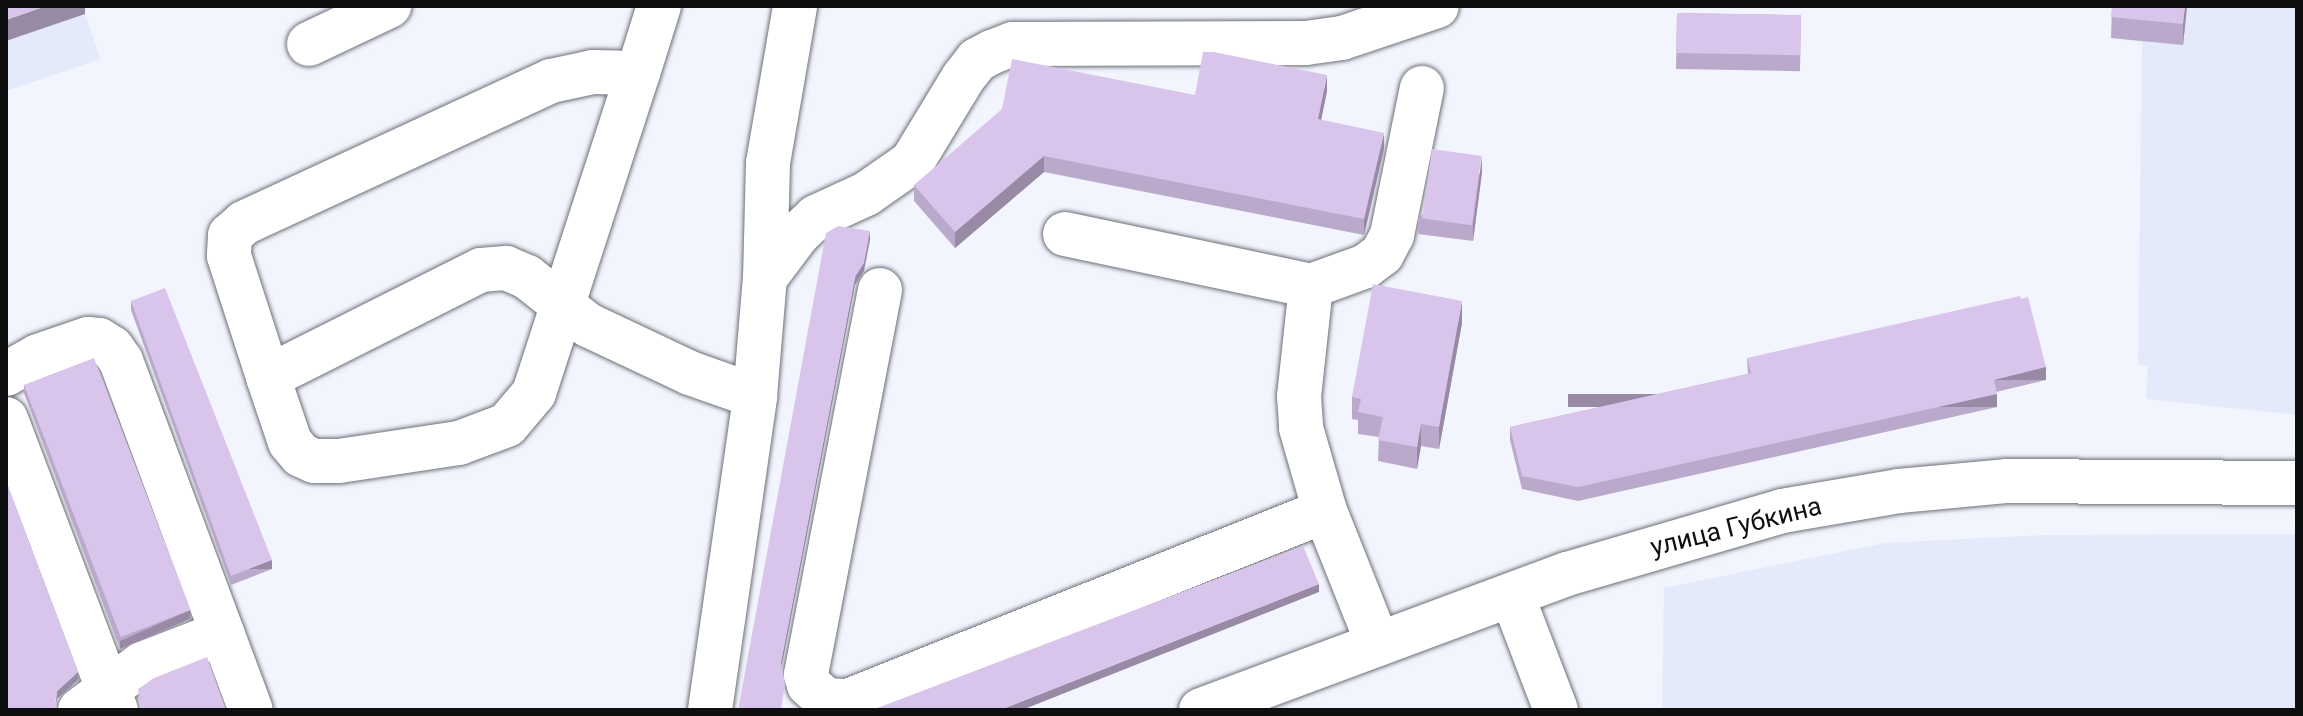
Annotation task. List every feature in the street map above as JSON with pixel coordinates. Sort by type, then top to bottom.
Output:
[{"type":"street","points":[[309,44],[389,6]]},
{"type":"street","points":[[638,73],[593,72],[551,81],[244,223],[230,235],[229,256],[268,377],[290,442],[301,455],[314,461],[339,461],[459,443],[497,430],[522,411],[534,393],[561,307],[638,73],[659,6]]},
{"type":"street","points":[[710,710],[755,396],[765,278],[768,163],[795,6]]},
{"type":"street","points":[[765,278],[798,234],[816,217],[866,194],[912,162],[963,78],[977,60],[992,52],[1024,44],[1306,43],[1342,38],[1437,6]]},
{"type":"street","points":[[1065,234],[1311,286],[1366,266],[1382,254],[1392,235],[1422,88]]},
{"type":"street","points":[[268,377],[481,270],[506,268],[527,277],[561,307],[588,325],[690,373],[755,396]]},
{"type":"street","points":[[1311,286],[1299,396],[1301,428],[1325,511],[1378,644]]},
{"type":"street","points":[[880,290],[806,675],[809,685],[826,700],[848,701],[1325,511]]},
{"type":"street","points":[[6,374],[38,356],[88,339],[99,340],[112,348],[121,361],[251,710]]},
{"type":"street","points":[[6,419],[102,703],[142,664],[222,633]]},
{"type":"street","name":"улица Губкина","points":[[1201,710],[1512,595],[1681,539],[1782,511],[1899,491],[2006,481],[2297,483]]},
{"type":"street","points":[[1512,595],[1556,710]]},
{"type":"shaded area","points":[[6,6],[83,6],[100,59],[6,91]]},
{"type":"shaded area","points":[[2114,6],[2297,6],[2297,415],[2146,399],[2148,366],[2138,365],[2142,42],[2111,38]]},
{"type":"shaded area","points":[[2297,534],[2297,710],[1662,710],[1664,588],[1884,543],[2046,535]]},
{"type":"building","points":[[6,6],[46,6],[6,20]]},
{"type":"building","points":[[2112,6],[2185,6],[2183,24],[2111,17]]},
{"type":"building","points":[[1677,13],[1801,15],[1800,55],[1676,53]]},
{"type":"building","points":[[1203,52],[1327,75],[1318,119],[1384,133],[1364,219],[1044,156],[955,232],[914,185],[1002,109],[1012,59],[1195,95]]},
{"type":"building","points":[[1432,149],[1482,156],[1472,225],[1422,218]]},
{"type":"building","points":[[838,226],[870,231],[864,263],[855,277],[781,662],[785,684],[781,710],[738,710],[826,233]]},
{"type":"building","points":[[1373,284],[1462,301],[1439,427],[1421,424],[1417,447],[1378,440],[1383,417],[1358,412],[1361,399],[1352,397]]},
{"type":"building","points":[[165,288],[272,560],[231,576],[131,301]]},
{"type":"building","points":[[2020,296],[2021,299],[2028,297],[2046,367],[1994,380],[1997,394],[1578,487],[1522,476],[1510,427],[1751,373],[1747,358]]},
{"type":"building","points":[[94,358],[191,610],[121,637],[24,385]]},
{"type":"building","points":[[6,481],[78,672],[57,691],[55,703],[58,710],[6,710]]},
{"type":"building","points":[[1303,546],[1319,584],[1000,710],[872,710]]},
{"type":"building","points":[[207,657],[226,710],[139,710],[138,689],[154,678]]}]
